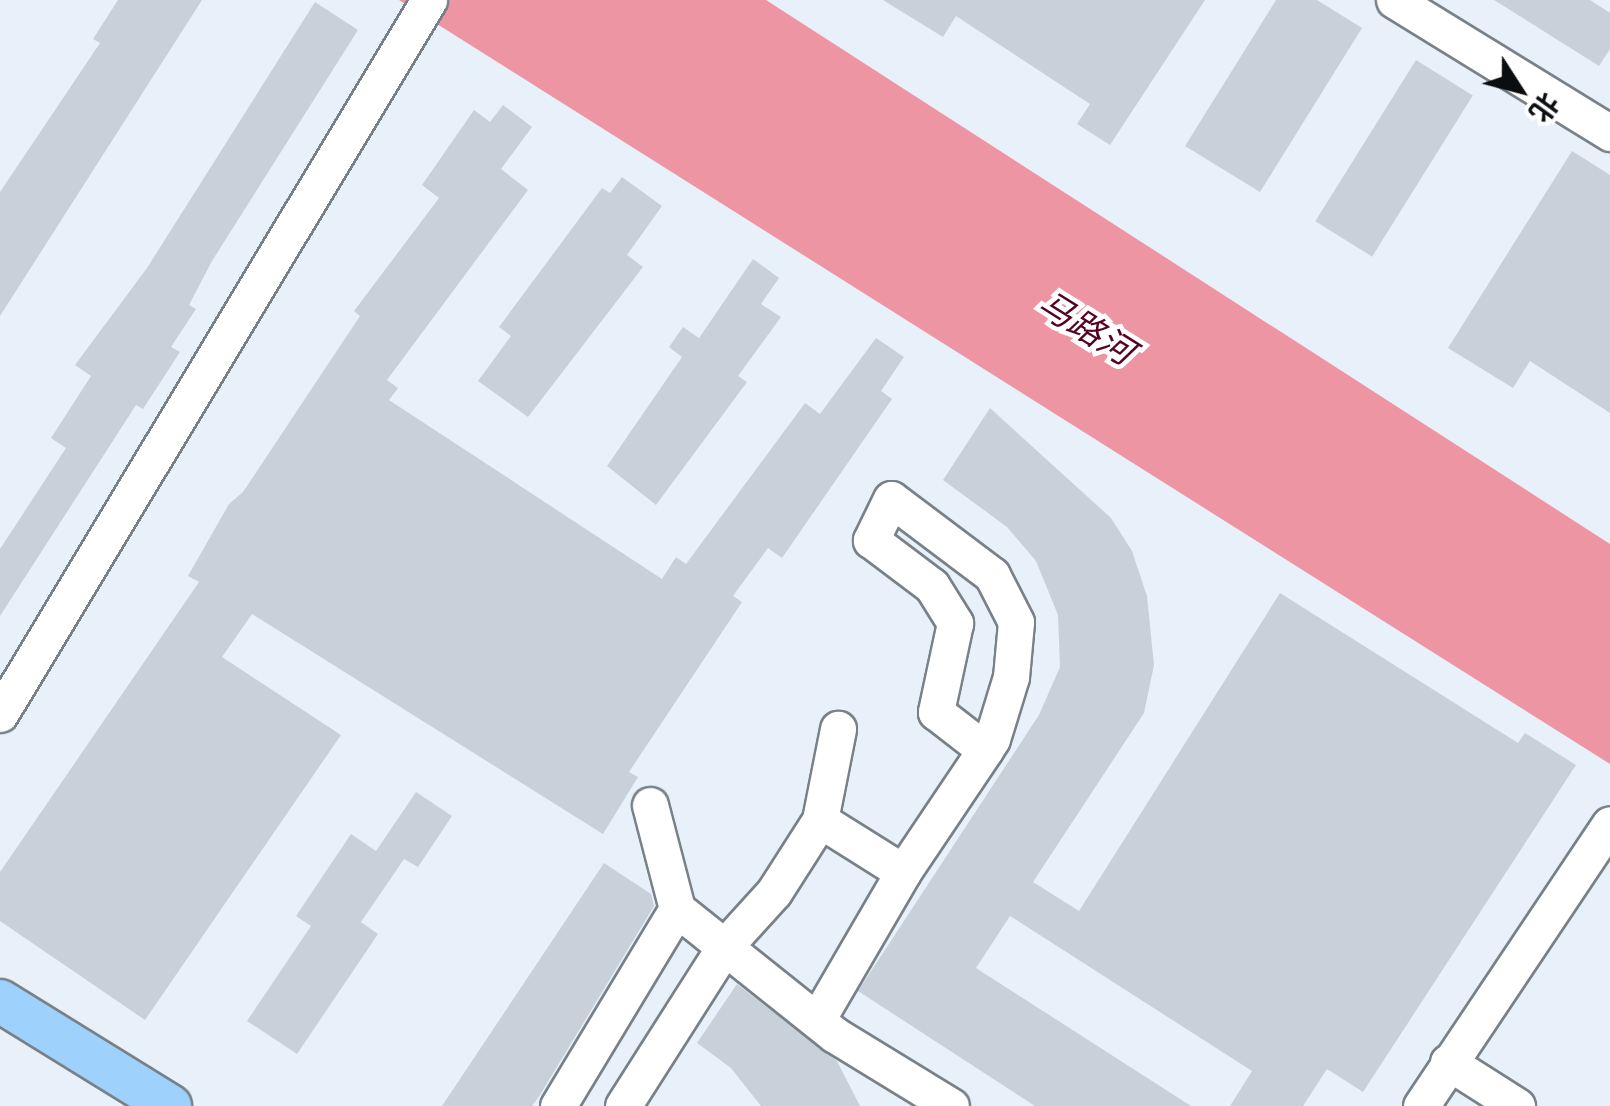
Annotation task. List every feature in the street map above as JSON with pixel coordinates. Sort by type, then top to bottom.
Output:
[{"type":"main road","points":[[0,1001],[170,1106]]},
{"type":"main road","points":[[0,1032],[118,1106]]},
{"type":"street","points":[[0,714],[429,0]]},
{"type":"street","points":[[1394,0],[1610,133]]},
{"type":"street","points":[[817,1020],[903,872],[985,750],[1011,677],[1016,622],[992,575],[890,500],[871,540],[932,586],[955,623],[936,712],[985,750]]},
{"type":"street","points":[[623,1106],[725,946],[774,892],[820,820],[838,729]]},
{"type":"street","points":[[650,805],[677,909],[817,1020],[951,1106]]},
{"type":"street","points":[[820,820],[903,872]]},
{"type":"street","points":[[1421,1106],[1610,824]]},
{"type":"street","points":[[558,1106],[677,909]]},
{"type":"street","points":[[1448,1062],[1517,1106]]},
{"type":"water","name":"马路河","points":[[399,0],[766,0],[1610,544],[1610,764]]},
{"type":"building","points":[[118,0],[202,0],[0,316],[0,192],[100,43],[93,39]]},
{"type":"building","points":[[883,0],[1205,0],[1110,145],[1077,124],[1090,104],[956,16],[943,37]]},
{"type":"building","points":[[1276,0],[1317,0],[1362,28],[1260,192],[1185,146]]},
{"type":"building","points":[[1494,0],[1590,0],[1610,13],[1610,49],[1599,66]]},
{"type":"building","points":[[315,2],[358,30],[212,261],[189,305],[196,309],[171,347],[180,352],[143,409],[136,405],[0,616],[0,549],[66,448],[51,438],[91,376],[75,365],[147,268]]},
{"type":"building","points":[[1416,60],[1473,96],[1372,257],[1315,221]]},
{"type":"building","points":[[503,105],[532,127],[501,169],[528,190],[387,380],[398,388],[389,400],[662,579],[676,557],[686,564],[805,403],[820,414],[876,338],[904,357],[881,391],[892,399],[782,558],[768,548],[733,596],[742,602],[629,772],[638,777],[603,834],[252,614],[222,657],[341,735],[145,1020],[0,921],[0,872],[199,582],[188,576],[229,504],[243,492],[360,316],[354,311],[439,198],[422,185],[474,110],[490,122]]},
{"type":"building","points":[[1572,151],[1610,175],[1610,413],[1530,361],[1513,388],[1448,348]]},
{"type":"building","points":[[622,177],[662,206],[627,255],[643,267],[528,417],[478,381],[511,336],[499,327],[602,188],[610,193]]},
{"type":"building","points":[[753,259],[779,278],[761,304],[781,317],[738,376],[747,382],[656,505],[607,466],[682,357],[669,347],[683,327],[699,338]]},
{"type":"building","points":[[990,408],[1111,518],[1132,551],[1147,596],[1154,665],[1144,713],[1033,882],[1079,911],[1280,593],[1518,743],[1525,733],[1576,765],[1363,1092],[1327,1069],[1303,1106],[1230,1106],[1252,1071],[1010,916],[976,968],[1191,1106],[1035,1106],[858,991],[1039,715],[1060,667],[1058,615],[1036,561],[1007,527],[943,480]]},
{"type":"building","points":[[416,792],[452,816],[418,867],[404,859],[361,922],[378,934],[297,1054],[247,1021],[311,926],[296,916],[351,834],[376,851]]},
{"type":"building","points":[[604,863],[651,894],[654,906],[540,1095],[532,1106],[442,1106]]},
{"type":"building","points":[[737,984],[837,1061],[860,1106],[761,1106],[731,1068],[697,1043]]}]
